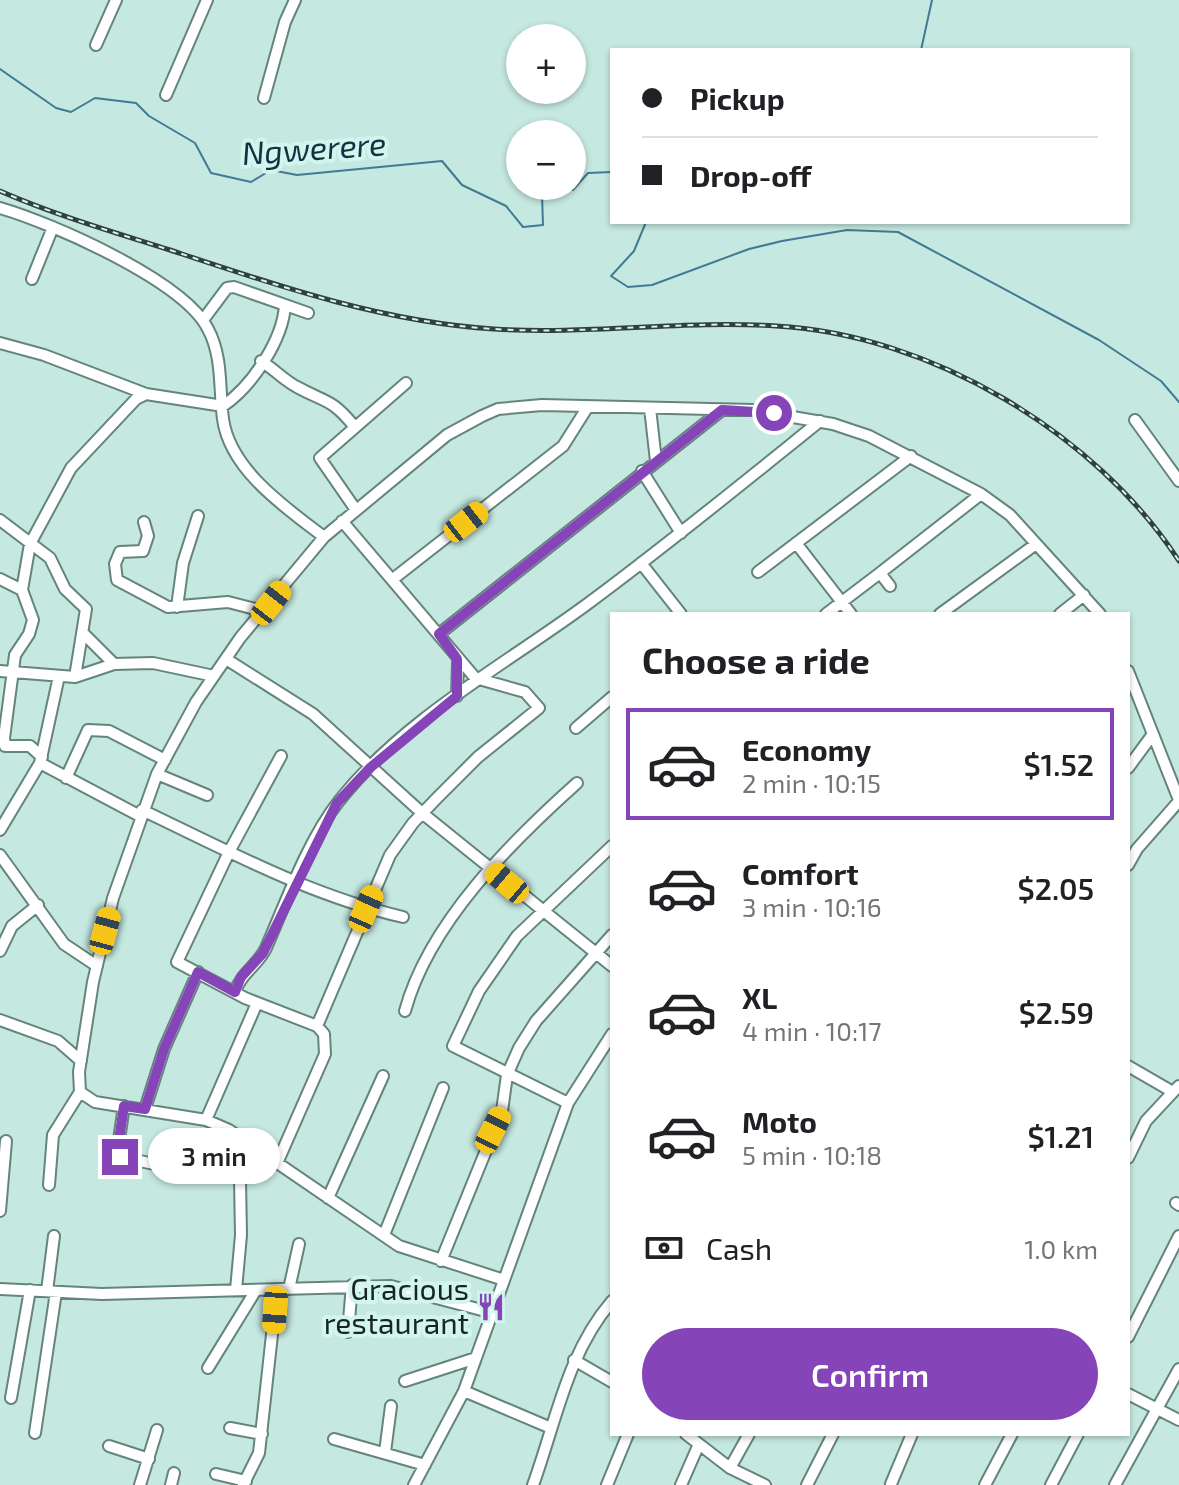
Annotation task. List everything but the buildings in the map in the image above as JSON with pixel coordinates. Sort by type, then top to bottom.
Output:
[{"type":"street","points":[[96,45],[116,0]]},
{"type":"street","points":[[166,95],[207,0]]},
{"type":"street","points":[[264,98],[285,22],[295,0]]},
{"type":"street","points":[[0,208],[53,227],[177,293],[203,320],[214,342],[223,419],[233,450],[261,483],[324,537]]},
{"type":"street","points":[[32,279],[53,227]]},
{"type":"street","points":[[203,320],[227,288],[234,287],[308,313]]},
{"type":"street","points":[[0,343],[44,355],[146,394],[223,406],[236,397],[261,361],[283,325],[285,305]]},
{"type":"street","points":[[261,361],[286,376],[293,385],[336,403],[354,426]]},
{"type":"street","points":[[356,510],[320,458],[406,383]]},
{"type":"street","points":[[146,394],[136,399],[71,468],[30,544],[22,590],[33,620],[29,634],[15,655],[5,717],[5,746],[30,746],[41,760],[66,778],[295,883],[366,909],[403,917]]},
{"type":"street","points":[[49,1185],[53,1135],[80,1092],[81,1061],[97,966],[113,898],[157,774],[214,676],[324,537],[447,435],[498,409],[542,405],[753,410],[820,421],[869,436],[981,494],[1010,515],[1098,612]]},
{"type":"street","points":[[393,579],[563,446],[587,408]]},
{"type":"street","points":[[650,408],[656,461]]},
{"type":"street","points":[[439,634],[722,410]]},
{"type":"street","points":[[1135,420],[1179,481]]},
{"type":"street","points":[[235,992],[241,977],[263,953],[337,803],[371,767],[478,680],[681,533],[820,421]]},
{"type":"street","points":[[758,572],[911,456]]},
{"type":"street","points":[[642,471],[681,533]]},
{"type":"street","points":[[828,612],[981,494]]},
{"type":"street","points":[[177,607],[183,563],[198,516]]},
{"type":"street","points":[[0,520],[50,558],[65,589],[86,609],[75,677]]},
{"type":"street","points":[[317,1026],[390,855],[422,813],[478,757],[539,708],[525,692],[478,680],[342,521]]},
{"type":"street","points":[[144,522],[148,536],[143,551],[120,552],[115,564],[117,580],[160,605],[177,607],[228,602],[263,611]]},
{"type":"street","points":[[796,543],[849,612]]},
{"type":"street","points":[[943,612],[1036,544]]},
{"type":"street","points":[[641,563],[679,612]]},
{"type":"street","points":[[880,573],[890,586]]},
{"type":"street","points":[[0,579],[22,590]]},
{"type":"street","points":[[1063,612],[1084,595]]},
{"type":"street","points":[[83,633],[114,664]]},
{"type":"street","points":[[226,659],[313,714],[422,813],[610,964]]},
{"type":"street","points":[[457,659],[457,696]]},
{"type":"street","points":[[0,671],[75,677],[114,664],[153,663],[214,676]]},
{"type":"street","points":[[0,830],[41,760],[59,676]]},
{"type":"street","points":[[1130,676],[1175,778],[1179,800],[1130,861]]},
{"type":"street","points":[[576,728],[610,699]]},
{"type":"street","points":[[66,778],[88,730],[109,731],[165,760]]},
{"type":"street","points":[[1130,765],[1153,734]]},
{"type":"street","points":[[278,1161],[325,1054],[324,1034],[317,1026],[257,1003],[177,962],[229,852],[281,756]]},
{"type":"street","points":[[157,774],[207,795]]},
{"type":"street","points":[[405,1011],[441,936],[490,869],[525,829],[577,783]]},
{"type":"street","points":[[568,1103],[453,1046],[479,991],[517,936],[610,848]]},
{"type":"street","points":[[0,855],[64,944],[97,966]]},
{"type":"street","points":[[0,951],[12,926],[38,905]]},
{"type":"street","points":[[441,1261],[502,1111],[507,1075],[536,1021],[610,937]]},
{"type":"street","points":[[145,1109],[164,1049],[198,972]]},
{"type":"street","points":[[206,1120],[257,1003]]},
{"type":"street","points":[[0,1020],[58,1041],[81,1061]]},
{"type":"street","points":[[414,1485],[449,1426],[464,1391],[568,1103],[610,1037]]},
{"type":"street","points":[[1130,1067],[1176,1089],[1146,1121],[1130,1154]]},
{"type":"street","points":[[328,1198],[383,1076]]},
{"type":"street","points":[[384,1235],[443,1088]]},
{"type":"street","points":[[80,1092],[95,1102],[206,1120],[278,1161],[399,1246],[504,1280]]},
{"type":"street","points":[[124,1106],[117,1153],[120,1157],[164,1166]]},
{"type":"street","points":[[0,1211],[6,1141]]},
{"type":"street","points":[[236,1290],[240,1180],[261,1151]]},
{"type":"street","points":[[35,1433],[54,1236]]},
{"type":"street","points":[[1130,1333],[1179,1236]]},
{"type":"street","points":[[289,1289],[299,1244]]},
{"type":"street","points":[[348,1332],[352,1285]]},
{"type":"street","points":[[0,1289],[102,1294],[391,1286],[493,1313]]},
{"type":"street","points":[[216,1474],[244,1483],[256,1464],[277,1289]]},
{"type":"street","points":[[11,1398],[30,1290]]},
{"type":"street","points":[[208,1368],[256,1290]]},
{"type":"street","points":[[533,1485],[574,1360],[591,1325],[610,1303]]},
{"type":"street","points":[[405,1381],[476,1358]]},
{"type":"street","points":[[574,1360],[610,1381]]},
{"type":"street","points":[[1115,1485],[1179,1369]]},
{"type":"street","points":[[464,1391],[551,1428]]},
{"type":"street","points":[[1130,1395],[1179,1420]]},
{"type":"street","points":[[385,1452],[391,1406]]},
{"type":"street","points":[[230,1428],[262,1434]]},
{"type":"street","points":[[140,1485],[157,1430]]},
{"type":"street","points":[[607,1485],[627,1436]]},
{"type":"street","points":[[689,1436],[730,1468],[765,1485]]},
{"type":"street","points":[[730,1468],[748,1436]]},
{"type":"street","points":[[807,1485],[832,1436]]},
{"type":"street","points":[[891,1484],[911,1436]]},
{"type":"street","points":[[985,1485],[1011,1436]]},
{"type":"street","points":[[1051,1485],[1077,1436]]},
{"type":"street","points":[[334,1439],[425,1465]]},
{"type":"street","points":[[681,1485],[699,1444]]},
{"type":"street","points":[[109,1446],[149,1459]]},
{"type":"street","points":[[171,1485],[174,1473]]},
{"type":"waterway","points":[[921,48],[932,0]]},
{"type":"waterway","name":"Ngwerere","points":[[0,69],[56,108],[71,112],[95,98],[136,103],[149,116],[195,143],[211,173],[251,182],[271,170],[297,175],[442,161],[462,185],[506,206],[523,227],[543,225],[542,194],[552,187],[573,190],[588,173],[610,172]]},
{"type":"waterway","points":[[645,224],[634,251],[611,276],[628,287],[652,285],[749,249],[782,241],[847,230],[898,232],[1099,340],[1161,381],[1179,402]]},
{"type":"railway","points":[[0,191],[249,276],[329,300],[411,319],[529,330],[776,326],[834,333],[892,348],[949,370],[1004,398],[1055,433],[1103,471],[1144,514],[1179,561]]},
{"type":"place","name":"Gracious restaurant","points":[[491,1307]]},
{"type":"route","points":[[120,1157],[117,1153],[124,1106],[145,1109],[164,1049],[198,972],[235,992],[241,977],[263,953],[337,803],[371,767],[457,696],[457,659],[439,634],[458,617],[479,606],[642,471],[722,410],[774,413]]}]
